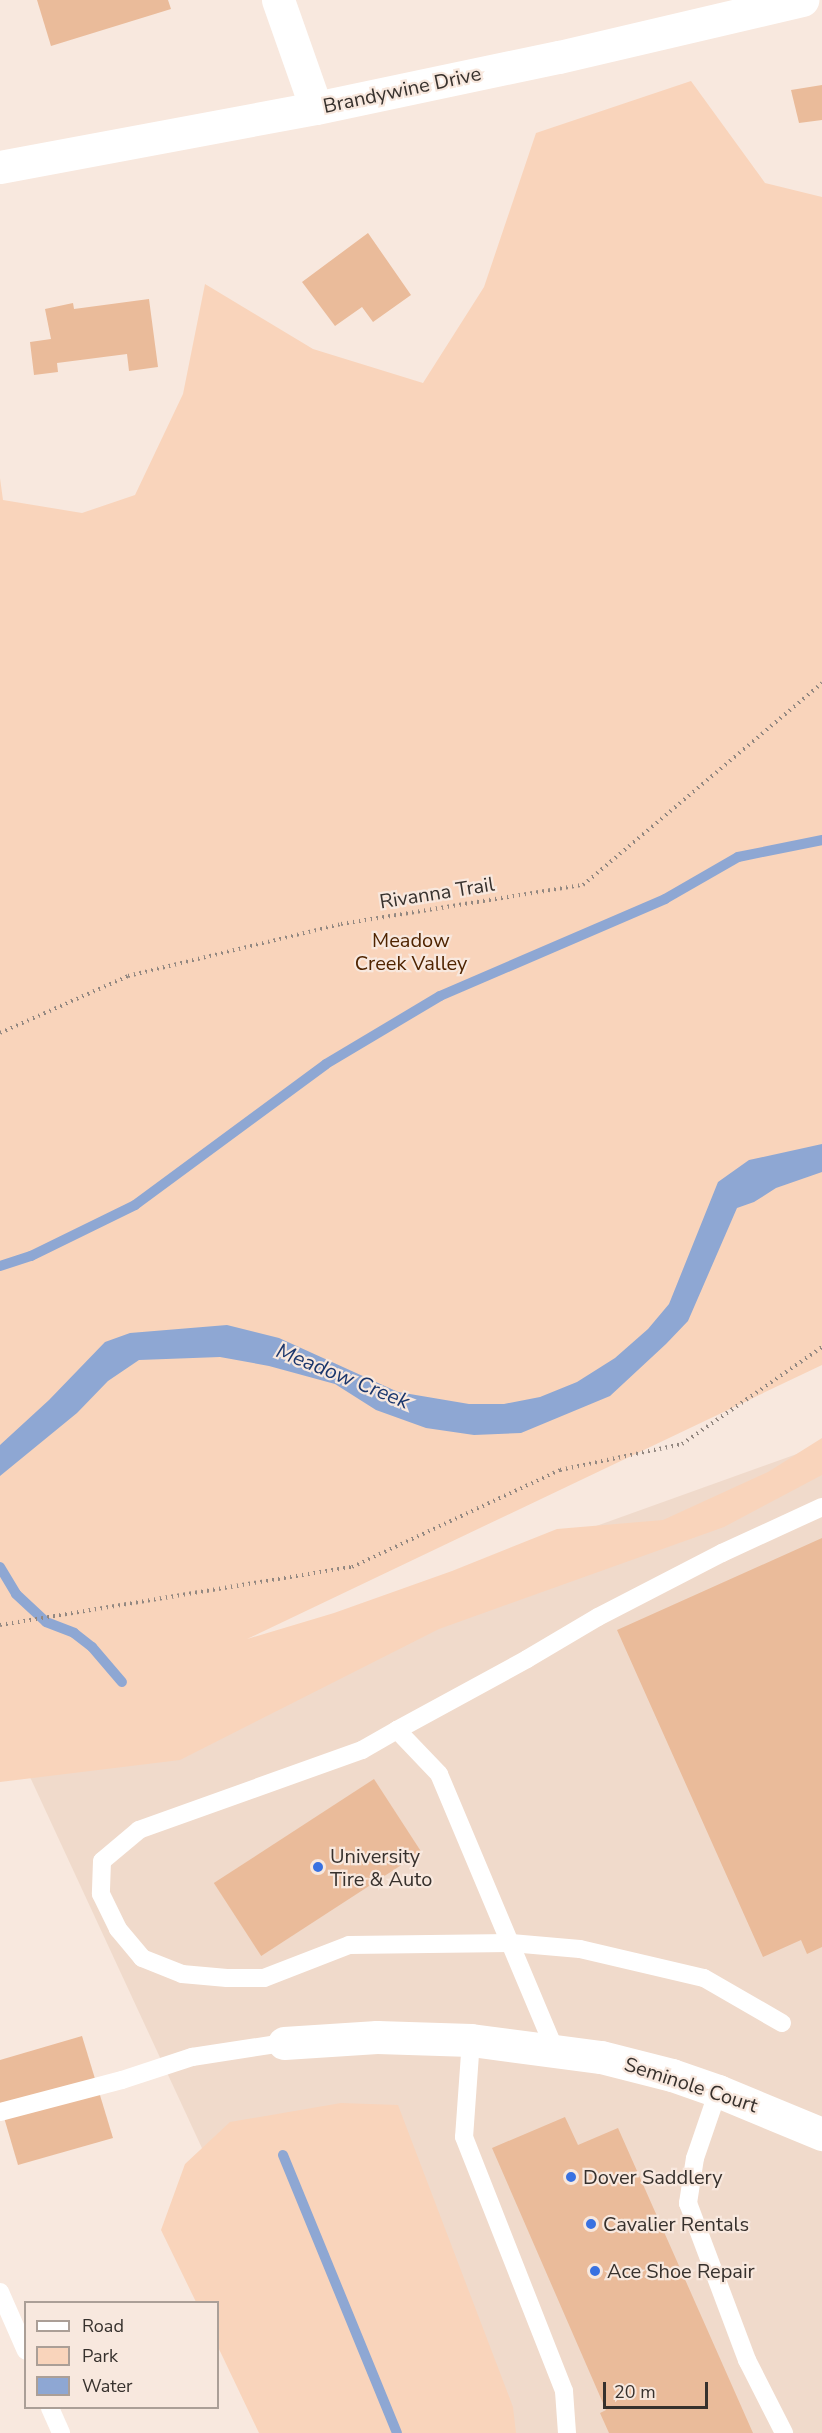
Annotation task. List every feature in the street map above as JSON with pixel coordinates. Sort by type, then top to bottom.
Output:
[{"type":"street","points":[[278,0],[316,108]]},
{"type":"street","name":"Brandywine Drive","points":[[0,167],[316,108],[559,57],[802,0]]},
{"type":"street","name":"Seminole Court","points":[[284,2043],[377,2037],[471,2040],[555,2050],[611,2060],[718,2091],[822,2134]]},
{"type":"lane","points":[[782,2023],[704,1978],[580,1949],[511,1943],[349,1945],[264,1978],[227,1978],[182,1974],[142,1958],[118,1929],[101,1894],[102,1861],[139,1830],[362,1750],[598,1617],[722,1553],[822,1507]]},
{"type":"lane","points":[[397,1730],[439,1774],[555,2050]]},
{"type":"lane","points":[[471,2040],[464,2137],[564,2391],[567,2433]]},
{"type":"lane","points":[[0,2112],[122,2080],[192,2057],[284,2043]]},
{"type":"lane","points":[[718,2091],[695,2158],[688,2203],[747,2360],[784,2433]]},
{"type":"lane","points":[[0,2292],[24,2346]]},
{"type":"lane","points":[[50,2409],[61,2433]]},
{"type":"path","name":"Rivanna Trail","points":[[0,1033],[128,976],[341,924],[583,885],[822,683]]},
{"type":"path","points":[[0,1625],[352,1567],[560,1470],[682,1444],[822,1347]]},
{"type":"shaded area","points":[[822,1445],[822,2433],[334,2433],[11,1736]]},
{"type":"green space","name":"Meadow Creek Valley","points":[[691,81],[765,183],[822,197],[822,1365],[247,1639],[334,1613],[452,1571],[557,1529],[663,1520],[768,1472],[822,1438],[822,1475],[724,1527],[439,1629],[180,1760],[0,1782],[0,478],[3,500],[82,513],[135,495],[183,394],[205,284],[313,349],[423,383],[484,287],[536,133]]},
{"type":"green space","points":[[341,2103],[398,2105],[513,2407],[516,2433],[259,2433],[219,2349],[219,2301],[196,2301],[161,2230],[185,2164],[230,2122]]},
{"type":"water","name":"Meadow Creek","points":[[822,1144],[822,1172],[776,1188],[754,1202],[737,1208],[688,1321],[666,1344],[610,1396],[521,1433],[474,1435],[426,1428],[376,1410],[335,1384],[269,1366],[220,1357],[139,1360],[108,1381],[77,1413],[0,1476],[0,1445],[49,1400],[105,1342],[130,1333],[227,1325],[279,1338],[398,1392],[469,1404],[504,1404],[540,1397],[577,1382],[615,1358],[648,1329],[669,1304],[718,1182],[749,1160]]},
{"type":"building","points":[[37,0],[168,0],[171,9],[51,46]]},
{"type":"building","points":[[822,85],[822,120],[799,123],[791,90]]},
{"type":"building","points":[[368,233],[411,295],[373,322],[362,307],[335,326],[302,282]]},
{"type":"building","points":[[149,299],[158,367],[129,371],[127,354],[57,363],[58,372],[34,375],[30,342],[51,339],[45,309],[73,303],[74,309]]},
{"type":"building","points":[[822,1538],[822,1947],[807,1954],[801,1940],[763,1957],[617,1630]]},
{"type":"building","name":"University Tire & Auto","points":[[374,1779],[421,1852],[261,1956],[214,1883]]},
{"type":"building","points":[[82,2036],[113,2138],[18,2165],[0,2104],[0,2060]]},
{"type":"building","points":[[565,2117],[578,2145],[618,2128],[753,2433],[609,2433],[600,2413],[606,2410],[492,2148]]},
{"type":"waterway","points":[[0,1266],[31,1256],[135,1205],[326,1064],[440,996],[665,899],[738,857],[822,840]]},
{"type":"waterway","points":[[0,1567],[16,1594],[46,1622],[74,1633],[92,1647],[122,1682]]},
{"type":"waterway","points":[[283,2155],[397,2433]]},
{"type":"place","name":"University Tire & Auto","points":[[318,1867]]},
{"type":"place","name":"Dover Saddlery","points":[[571,2177]]},
{"type":"place","name":"Cavalier Rentals","points":[[591,2224]]},
{"type":"place","name":"Ace Shoe Repair","points":[[595,2271]]}]
